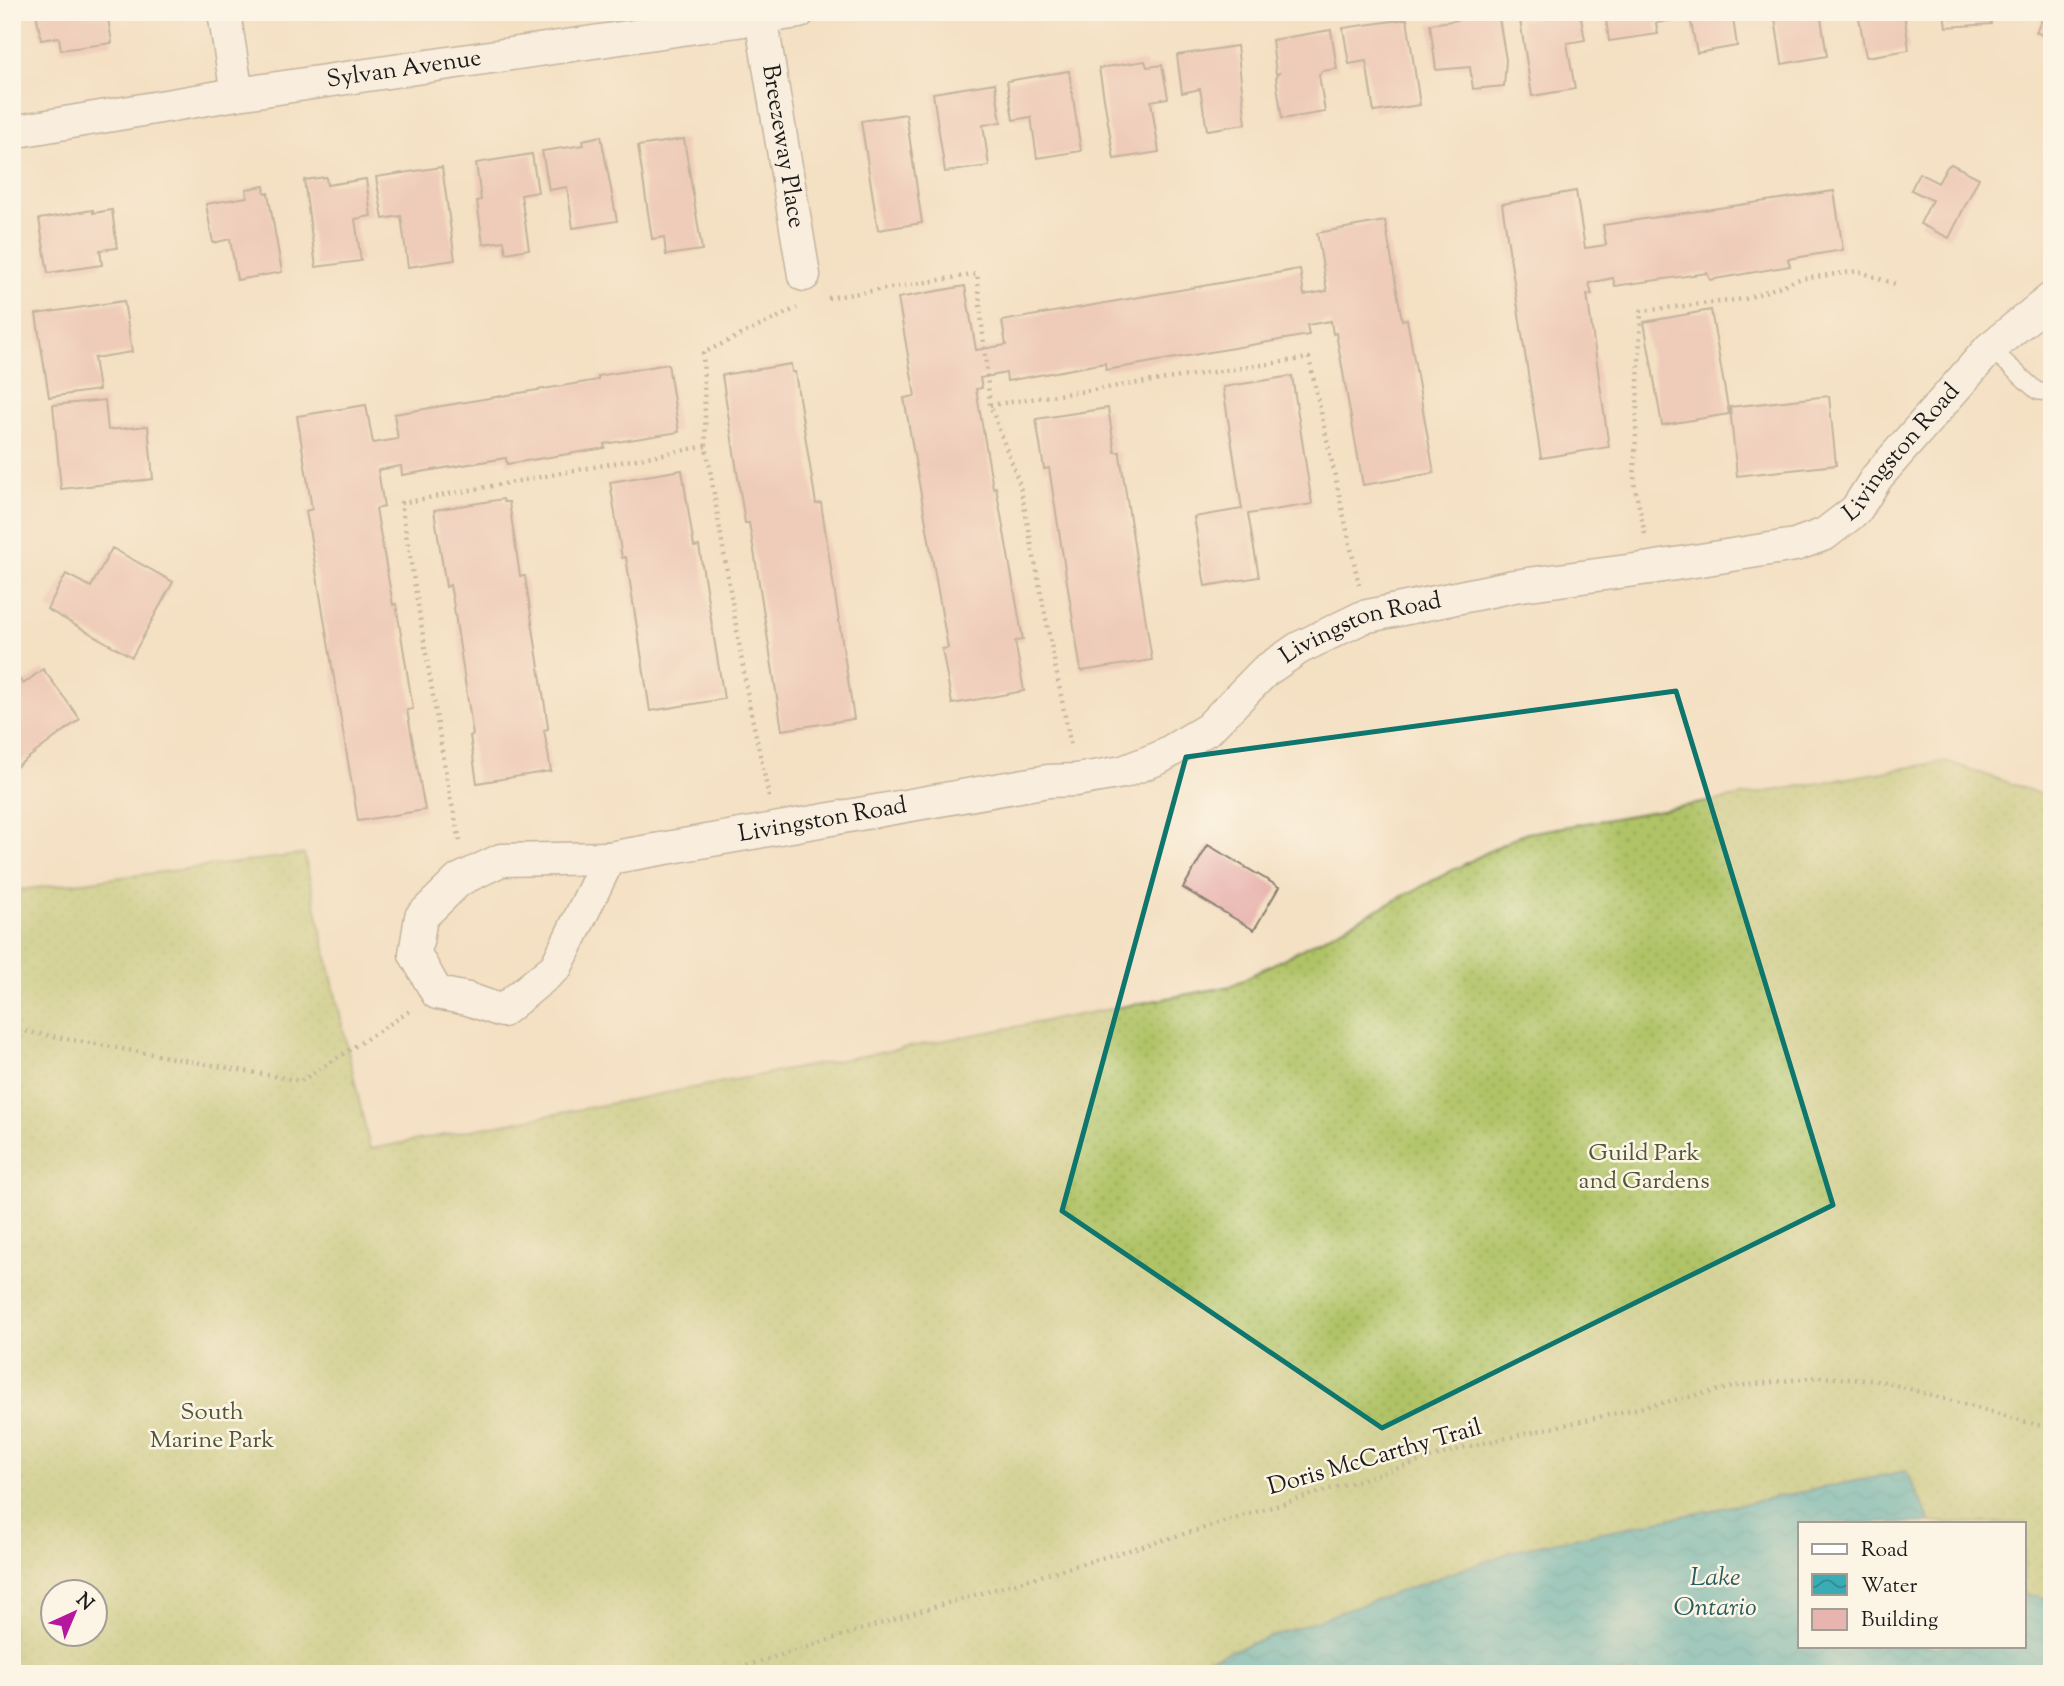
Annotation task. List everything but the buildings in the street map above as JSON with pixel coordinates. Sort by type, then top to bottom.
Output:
[{"type":"street","points":[[224,12],[237,94]]},
{"type":"street","name":"Sylvan Avenue","points":[[12,132],[237,94],[799,12]]},
{"type":"street","name":"Breezeway Place","points":[[761,18],[804,275]]},
{"type":"street","name":"Livingston Road","points":[[437,993],[415,954],[421,917],[459,880],[501,860],[609,858],[1048,781],[1076,780],[1123,772],[1159,758],[1208,729],[1265,671],[1298,648],[1363,617],[1514,586],[1795,545],[1825,534],[1856,510],[1877,477],[1990,348],[2052,298]]},
{"type":"street","points":[[437,993],[502,1010],[556,967],[609,858]]},
{"type":"lane","points":[[1990,348],[2037,391],[2052,393]]},
{"type":"path","points":[[1650,568],[1634,482],[1641,311],[1745,299],[1800,279],[1858,271],[1895,284]]},
{"type":"path","points":[[827,298],[977,274],[990,405],[1020,485],[1076,780]]},
{"type":"path","points":[[775,829],[749,704],[706,446],[703,353],[801,306]]},
{"type":"path","points":[[990,405],[1310,358],[1357,574],[1363,617]]},
{"type":"path","points":[[468,876],[448,786],[401,503],[706,446]]},
{"type":"path","points":[[12,1029],[300,1081],[437,993]]},
{"type":"path","name":"Doris McCarthy Trail","points":[[720,1674],[1466,1447],[1737,1386],[1820,1377],[1881,1381],[2052,1429]]},
{"type":"highlighted area","points":[[1676,691],[1833,1205],[1382,1428],[1062,1211],[1186,757]]},
{"type":"green space","name":"Guild Park and Gardens","points":[[1946,761],[2052,798],[2052,1599],[2025,1594],[2025,1522],[1931,1522],[1906,1471],[1523,1548],[1165,1674],[12,1674],[12,891],[304,854],[370,1149],[1231,986],[1522,834]]},
{"type":"water","name":"Lake Ontario","points":[[1906,1471],[1931,1522],[1798,1522],[1798,1648],[2025,1648],[2025,1594],[2052,1599],[2052,1674],[1165,1674],[1523,1548]]},
{"type":"park label","name":"South Marine Park","points":[[212,1427]]}]
